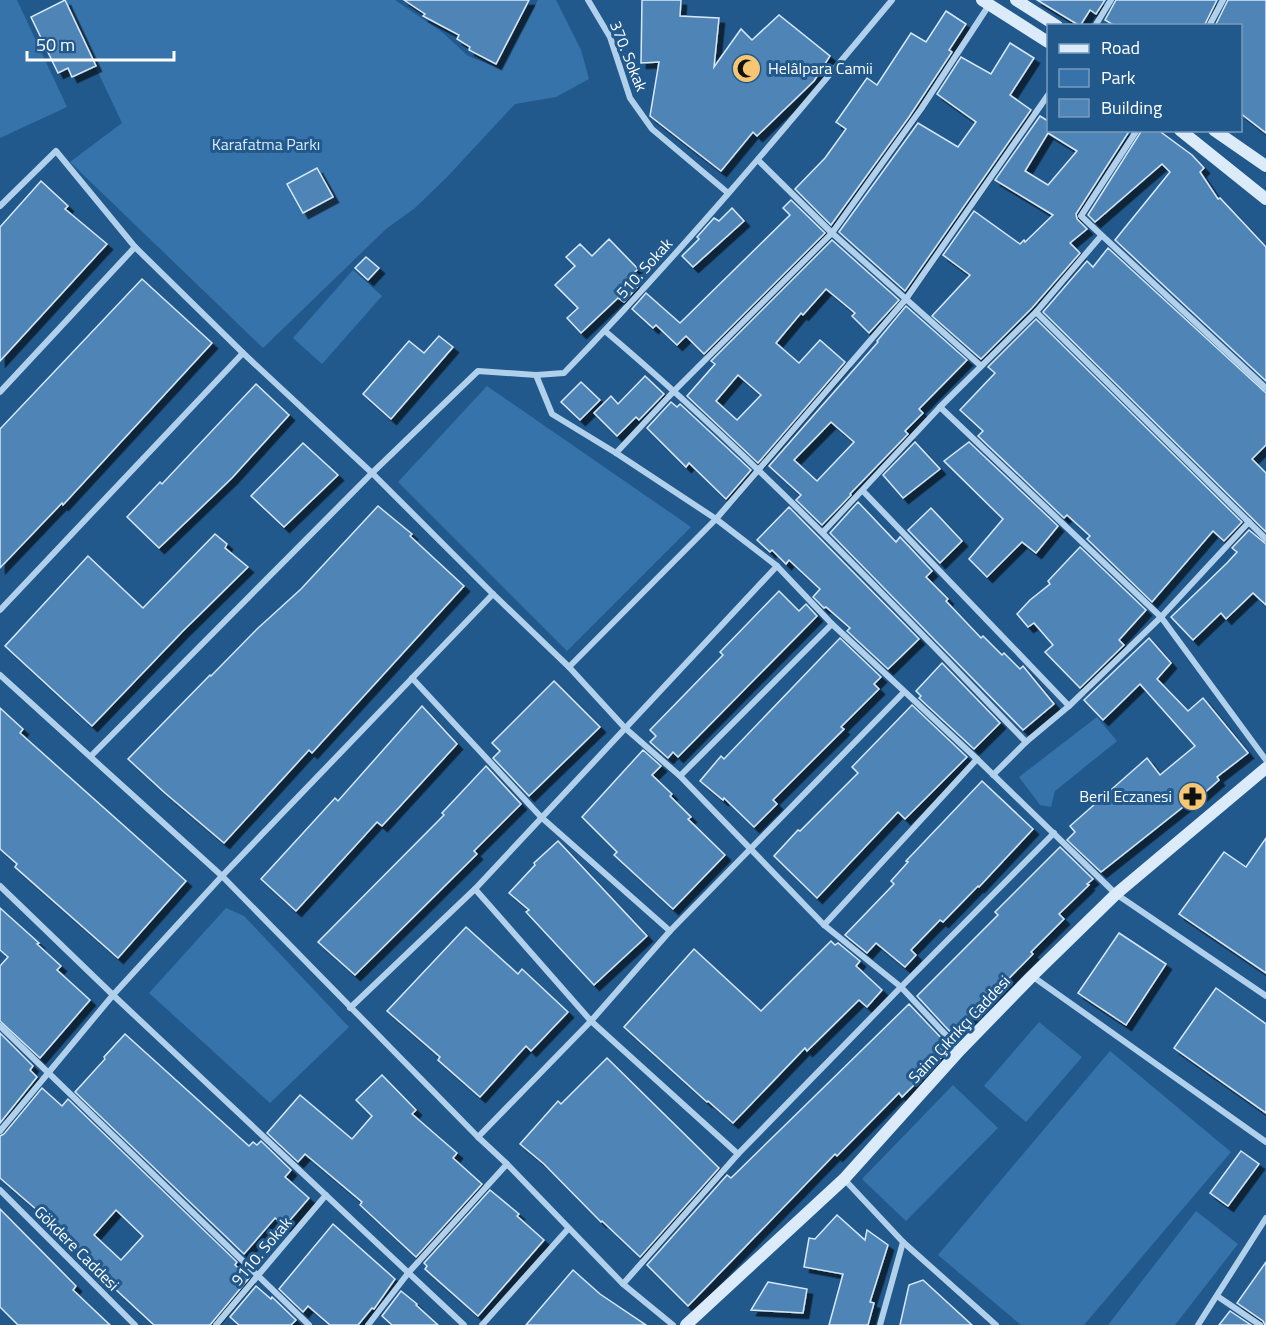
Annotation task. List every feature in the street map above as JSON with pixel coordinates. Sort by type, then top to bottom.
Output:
[{"type":"main road","points":[[1016,0],[1054,24]]},
{"type":"main road","points":[[985,2],[1047,41]]},
{"type":"main road","points":[[1182,132],[1266,199]]},
{"type":"main road","points":[[1217,132],[1266,165]]},
{"type":"main road","name":"Saim Çıkrıkçı Caddesi","points":[[686,1325],[844,1179],[960,1050],[1116,894],[1266,768]]},
{"type":"street","name":"370. Sokak","points":[[588,0],[610,37],[630,98],[652,129],[728,193]]},
{"type":"street","name":"510. Sokak","points":[[90,756],[372,473],[478,371],[536,375],[564,373],[605,331],[758,160],[892,0]]},
{"type":"street","points":[[1096,24],[1111,0]]},
{"type":"street","points":[[1210,24],[1223,0]]},
{"type":"street","points":[[616,453],[675,390],[832,233],[921,109],[985,2]]},
{"type":"street","points":[[569,667],[716,519],[906,299],[1047,96]]},
{"type":"street","points":[[1136,132],[1081,216],[1266,388]]},
{"type":"street","points":[[0,206],[56,151],[135,247],[243,353],[372,473],[569,667],[625,728],[680,776],[824,925],[901,987],[960,1050]]},
{"type":"street","points":[[758,160],[832,233],[981,366]]},
{"type":"street","points":[[823,532],[940,406],[1036,312],[1101,236]]},
{"type":"street","points":[[0,392],[135,247]]},
{"type":"street","points":[[1036,312],[1266,539]]},
{"type":"street","points":[[605,331],[675,390],[823,532],[1026,741]]},
{"type":"street","points":[[0,610],[243,353]]},
{"type":"street","points":[[536,375],[552,414],[716,519],[777,566],[832,624],[977,759],[1116,894],[1266,996]]},
{"type":"street","points":[[940,406],[1161,617],[1266,760]]},
{"type":"street","points":[[863,491],[1069,706]]},
{"type":"street","points":[[993,775],[1026,741],[1069,706],[1161,617],[1249,522]]},
{"type":"street","points":[[350,1008],[475,889],[777,566]]},
{"type":"street","points":[[0,1131],[113,995],[222,876],[493,594]]},
{"type":"street","points":[[680,776],[832,624]]},
{"type":"street","points":[[0,675],[222,876],[623,1284],[673,1325]]},
{"type":"street","points":[[412,678],[541,817],[670,931]]},
{"type":"street","points":[[478,1137],[591,1021],[670,931],[904,692]]},
{"type":"street","points":[[824,925],[977,759]]},
{"type":"street","points":[[623,1284],[738,1154],[1054,833]]},
{"type":"street","points":[[0,886],[464,1325]]},
{"type":"street","points":[[475,889],[591,1021],[738,1154]]},
{"type":"street","points":[[1032,976],[1266,1142]]},
{"type":"street","points":[[0,1026],[309,1325]]},
{"type":"street","points":[[368,1325],[409,1272],[507,1164]]},
{"type":"street","points":[[844,1179],[903,1242],[996,1325]]},
{"type":"street","name":"Gökdere Caddesi","points":[[0,1190],[135,1325]]},
{"type":"street","name":"9110. Sokak","points":[[216,1325],[326,1195]]},
{"type":"street","points":[[1198,1325],[1266,1218]]},
{"type":"street","points":[[482,1325],[568,1229]]},
{"type":"street","points":[[880,1325],[903,1242]]},
{"type":"street","points":[[1217,1296],[1260,1325]]},
{"type":"green space","points":[[0,0],[17,0],[67,107],[0,138]]},
{"type":"green space","name":"Karafatma Parkı","points":[[64,0],[395,0],[442,32],[468,56],[501,69],[538,0],[556,0],[581,50],[589,79],[556,97],[515,104],[415,208],[386,229],[263,348],[70,162],[122,123]]},
{"type":"green space","points":[[353,270],[382,296],[322,364],[293,338]]},
{"type":"green space","points":[[487,386],[691,527],[567,651],[398,482]]},
{"type":"green space","points":[[1097,717],[1117,741],[1055,791],[1051,807],[1040,805],[1019,777]]},
{"type":"green space","points":[[226,908],[244,916],[349,1027],[270,1103],[149,993]]},
{"type":"green space","points":[[1039,1022],[1082,1057],[1026,1122],[984,1086]]},
{"type":"green space","points":[[1110,1051],[1231,1152],[1084,1325],[1021,1325],[938,1255]]},
{"type":"green space","points":[[953,1085],[998,1128],[906,1221],[862,1179]]},
{"type":"green space","points":[[1196,1211],[1238,1244],[1175,1325],[1108,1325]]},
{"type":"building","points":[[65,0],[96,66],[72,77],[68,68],[58,73],[31,17]]},
{"type":"building","points":[[404,0],[529,0],[496,64],[469,50],[470,47],[457,39],[459,35],[423,16],[425,14]]},
{"type":"building","points":[[642,0],[681,0],[680,16],[719,18],[714,67],[741,29],[752,40],[779,15],[830,56],[814,81],[757,136],[753,132],[721,171],[650,116],[659,62],[641,63]]},
{"type":"building","points":[[1037,0],[1105,0],[1096,14],[1090,10],[1081,24],[1077,24]]},
{"type":"building","points":[[1116,0],[1217,0],[1205,24],[1112,24],[1105,20]]},
{"type":"building","points":[[1228,0],[1266,0],[1266,133],[1242,115],[1242,24],[1216,24]]},
{"type":"building","points":[[946,11],[966,24],[949,50],[952,52],[909,117],[831,225],[795,189],[825,158],[846,129],[836,122],[867,78],[877,85],[911,33],[926,42]]},
{"type":"building","points":[[1010,43],[1034,58],[1010,95],[1031,110],[905,291],[839,232],[918,123],[958,147],[976,122],[937,94],[961,57],[991,74]]},
{"type":"building","points":[[1040,116],[1047,120],[1047,132],[1129,132],[1076,214],[1077,219],[1087,229],[1070,243],[1080,253],[1032,308],[981,359],[932,316],[970,275],[943,255],[974,211],[1020,244],[1053,215],[995,180]],"holes":[[[1048,133],[1077,151],[1048,185],[1025,171]]]},
{"type":"building","points":[[1141,132],[1161,132],[1192,155],[1204,168],[1200,172],[1218,199],[1220,198],[1266,247],[1266,381],[1115,240],[1170,172],[1162,164],[1095,222],[1088,215]]},
{"type":"building","points":[[317,168],[333,197],[303,213],[287,184]]},
{"type":"building","points":[[41,181],[68,206],[65,209],[107,244],[0,361],[0,227]]},
{"type":"building","points":[[791,200],[825,233],[704,354],[686,336],[677,345],[656,325],[653,328],[632,309],[646,293],[680,323],[790,215],[783,208]]},
{"type":"building","points":[[732,208],[744,221],[693,267],[682,256],[699,239],[697,237],[714,218],[719,221]]},
{"type":"building","points":[[609,239],[638,269],[629,278],[638,286],[624,302],[618,298],[581,333],[567,318],[578,308],[555,285],[575,266],[566,257],[580,244],[592,256]]},
{"type":"building","points":[[832,240],[899,300],[869,333],[852,316],[855,313],[826,289],[803,315],[801,313],[776,343],[799,363],[820,340],[845,362],[758,463],[687,396],[715,364],[711,361]],"holes":[[[738,375],[761,395],[737,420],[716,401]]]},
{"type":"building","points":[[1108,248],[1266,393],[1266,445],[1252,459],[1266,473],[1266,532],[1043,312],[1087,261],[1093,267]]},
{"type":"building","points":[[366,257],[379,268],[368,280],[355,268]]},
{"type":"building","points":[[142,279],[212,343],[63,505],[62,503],[0,568],[0,429]]},
{"type":"building","points":[[906,306],[967,360],[919,409],[923,413],[905,431],[908,434],[822,525],[796,500],[801,495],[769,466]],"holes":[[[831,422],[854,442],[817,481],[794,460]]]},
{"type":"building","points":[[1036,319],[1242,522],[1224,541],[1213,531],[1152,602],[1087,539],[1090,536],[1067,515],[1064,518],[978,436],[983,431],[960,410],[995,373],[988,367]]},
{"type":"building","points":[[439,336],[453,347],[391,419],[363,394],[409,341],[424,353]]},
{"type":"building","points":[[645,376],[664,394],[639,420],[636,417],[617,436],[594,413],[611,396],[618,404]]},
{"type":"building","points":[[581,382],[600,400],[580,420],[561,402]]},
{"type":"building","points":[[256,384],[289,415],[232,478],[159,548],[127,517],[160,482],[162,484]]},
{"type":"building","points":[[671,402],[677,407],[680,404],[751,470],[726,499],[689,463],[686,467],[647,428]]},
{"type":"building","points":[[915,442],[940,469],[903,498],[883,475]]},
{"type":"building","points":[[969,442],[1058,526],[1036,553],[1022,542],[987,577],[969,559],[1003,519],[944,461]]},
{"type":"building","points":[[303,443],[338,475],[284,527],[251,496]]},
{"type":"building","points":[[858,502],[896,542],[900,537],[932,571],[926,577],[981,638],[983,636],[1020,669],[1023,666],[1054,704],[1023,730],[830,533]]},
{"type":"building","points":[[378,506],[412,534],[410,536],[464,586],[312,753],[309,750],[224,843],[128,759],[210,675],[301,589]]},
{"type":"building","points":[[789,507],[919,639],[888,669],[847,631],[850,628],[813,597],[820,589],[789,560],[786,564],[772,550],[770,552],[757,540]]},
{"type":"building","points":[[931,508],[962,541],[940,563],[908,530]]},
{"type":"building","points":[[1249,530],[1266,544],[1266,605],[1253,593],[1226,619],[1221,613],[1193,640],[1171,617],[1237,552],[1232,548]]},
{"type":"building","points":[[215,534],[227,544],[225,548],[248,567],[92,726],[5,646],[88,556],[143,608]]},
{"type":"building","points":[[1080,547],[1146,610],[1119,640],[1124,645],[1080,688],[1045,652],[1053,645],[1034,623],[1028,627],[1017,614],[1050,584],[1048,581]]},
{"type":"building","points":[[779,591],[799,611],[806,604],[817,616],[678,757],[673,752],[668,758],[650,742],[656,736],[650,730],[723,655],[720,652]]},
{"type":"building","points":[[840,638],[881,677],[874,684],[879,689],[841,727],[844,729],[773,800],[777,804],[754,827],[724,798],[723,800],[700,781],[721,756],[724,759]]},
{"type":"building","points":[[1149,638],[1171,663],[1157,679],[1188,711],[1203,698],[1248,753],[1217,777],[1219,780],[1194,802],[1192,800],[1101,872],[1067,840],[1075,832],[1070,826],[1147,758],[1160,775],[1195,746],[1140,684],[1103,720],[1084,700]]},
{"type":"building","points":[[942,663],[1000,723],[974,749],[919,698],[921,696],[916,691]]},
{"type":"building","points":[[554,681],[600,727],[529,796],[493,758],[500,751],[492,743]]},
{"type":"building","points":[[912,705],[967,757],[905,819],[898,812],[817,898],[774,856],[858,773],[852,767]]},
{"type":"building","points":[[422,706],[457,744],[382,826],[377,822],[296,911],[261,879],[335,798],[338,801]]},
{"type":"building","points":[[0,708],[23,729],[20,733],[186,881],[118,958],[15,867],[17,864],[0,849]]},
{"type":"building","points":[[643,750],[661,766],[652,775],[691,817],[688,819],[725,855],[673,909],[614,855],[617,852],[582,817]]},
{"type":"building","points":[[486,766],[521,804],[474,851],[477,854],[355,975],[318,942],[444,815],[442,813]]},
{"type":"building","points":[[982,781],[1033,829],[979,887],[943,922],[940,920],[911,950],[916,955],[905,967],[876,943],[867,953],[845,935],[894,884],[891,881],[908,862],[906,861]]},
{"type":"building","points":[[1266,838],[1266,973],[1179,914],[1224,852],[1246,867]]},
{"type":"building","points":[[558,841],[647,936],[594,985],[526,912],[529,910],[509,893],[535,865],[534,863]]},
{"type":"building","points":[[1060,847],[1093,879],[1059,914],[1064,919],[1031,952],[1033,954],[953,1035],[917,996],[998,915],[995,912]]},
{"type":"building","points":[[0,908],[39,943],[37,944],[61,966],[57,970],[90,1000],[40,1058],[0,1021],[0,966],[8,957],[0,950]]},
{"type":"building","points":[[466,927],[518,974],[522,969],[568,1012],[531,1051],[526,1046],[480,1097],[438,1060],[440,1057],[387,1011]]},
{"type":"building","points":[[1119,933],[1166,964],[1126,1025],[1078,993]]},
{"type":"building","points":[[831,941],[835,945],[838,943],[860,961],[856,966],[882,990],[867,1007],[859,1000],[807,1051],[805,1048],[733,1123],[624,1027],[694,949],[761,1011]]},
{"type":"building","points":[[1216,988],[1266,1024],[1266,1113],[1174,1048]]},
{"type":"building","points":[[909,1004],[945,1042],[942,1046],[947,1052],[902,1097],[899,1093],[837,1156],[835,1154],[688,1306],[647,1265],[727,1175],[731,1178]]},
{"type":"building","points":[[0,1033],[33,1066],[30,1070],[37,1077],[0,1123]]},
{"type":"building","points":[[125,1034],[249,1146],[253,1142],[257,1145],[261,1141],[291,1170],[285,1177],[309,1198],[285,1226],[275,1218],[244,1254],[75,1092]]},
{"type":"building","points":[[607,1058],[719,1168],[640,1257],[601,1222],[544,1164],[520,1144],[558,1101],[561,1104]]},
{"type":"building","points":[[382,1075],[416,1110],[412,1114],[457,1153],[453,1158],[482,1184],[416,1257],[360,1205],[362,1202],[305,1154],[298,1162],[267,1133],[300,1095],[352,1139],[372,1116],[356,1100]]},
{"type":"building","points":[[42,1088],[62,1106],[68,1099],[237,1262],[235,1265],[249,1278],[210,1325],[154,1325],[85,1261],[90,1256],[0,1178],[0,1136]],"holes":[[[116,1210],[143,1236],[121,1260],[94,1235]]]},
{"type":"building","points":[[1241,1151],[1259,1164],[1228,1206],[1210,1193]]},
{"type":"building","points":[[490,1190],[519,1214],[517,1216],[544,1240],[478,1316],[425,1269],[427,1266],[424,1263]]},
{"type":"building","points":[[0,1209],[76,1286],[73,1290],[110,1325],[18,1325],[0,1307]]},
{"type":"building","points":[[837,1215],[865,1240],[867,1230],[888,1245],[870,1302],[874,1303],[868,1325],[829,1325],[843,1274],[804,1267],[809,1238],[815,1239]]},
{"type":"building","points":[[333,1224],[395,1279],[374,1309],[372,1308],[358,1325],[330,1325],[308,1306],[303,1312],[279,1289]]},
{"type":"building","points":[[1266,1262],[1265,1325],[1263,1321],[1237,1303]]},
{"type":"building","points":[[573,1270],[600,1294],[646,1325],[526,1325]]},
{"type":"building","points":[[923,1280],[972,1325],[900,1325],[909,1285]]},
{"type":"building","points":[[768,1282],[807,1289],[803,1313],[751,1310]]},
{"type":"building","points":[[256,1286],[271,1299],[272,1297],[296,1320],[291,1325],[239,1325],[230,1317]]},
{"type":"building","points":[[401,1291],[438,1325],[392,1325],[382,1316]]},
{"type":"building","points":[[1230,1311],[1251,1325],[1219,1325]]},
{"type":"place","name":"Helâlpara Camii","points":[[747,68]]},
{"type":"place","name":"Beril Eczanesi","points":[[1193,796]]}]
